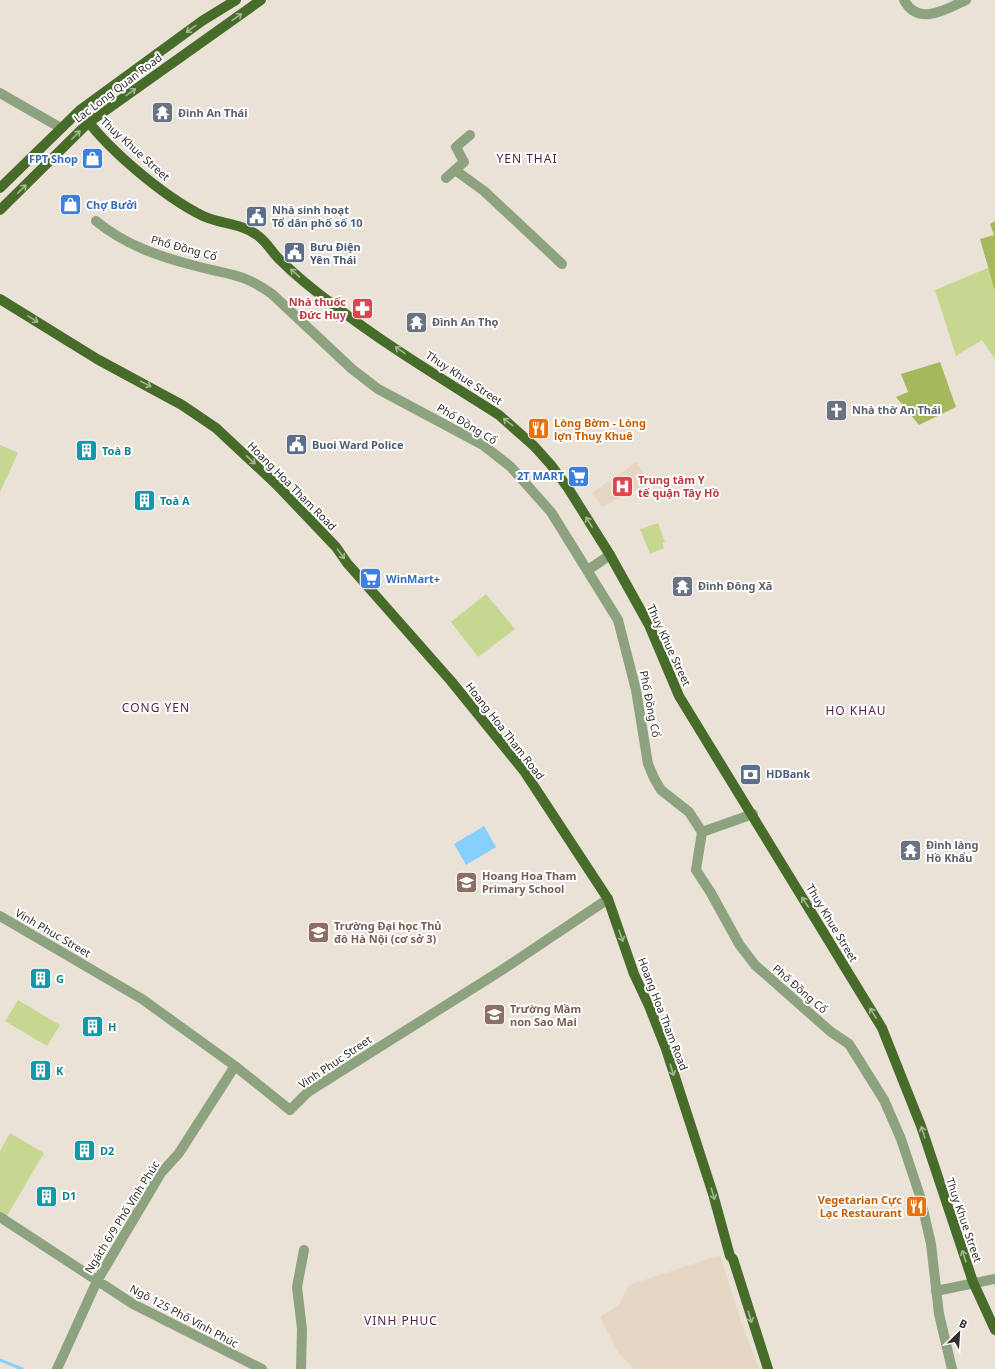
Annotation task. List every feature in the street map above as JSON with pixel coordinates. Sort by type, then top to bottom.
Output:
[{"type":"main road","name":"Lac Long Quan Road","points":[[0,188],[80,110],[202,21],[236,0]]},
{"type":"main road","name":"Lac Long Quan Road","points":[[0,210],[88,123],[261,0]]},
{"type":"main road","name":"Thuy Khue Street","points":[[80,110],[88,123],[107,143],[148,179],[189,209],[205,217],[246,228],[257,234],[269,245],[279,259],[334,306],[499,415],[516,428],[551,464],[568,488],[610,555],[649,625],[679,696],[753,814],[882,1028],[921,1126],[973,1282],[995,1330]]},
{"type":"main road","name":"Hoang Hoa Tham Road","points":[[0,299],[97,359],[182,405],[225,436],[276,484],[336,548],[450,681],[524,771],[608,899],[634,974],[650,1006],[666,1049],[713,1194],[730,1256],[733,1259],[768,1369]]},
{"type":"street","points":[[904,0],[908,8],[914,12],[926,14],[947,9],[966,0]]},
{"type":"street","points":[[0,92],[61,128]]},
{"type":"street","points":[[446,178],[464,162],[456,147],[470,135]]},
{"type":"street","points":[[456,170],[484,191],[562,264]]},
{"type":"street","name":"Phố Đồng Cổ","points":[[96,221],[132,245],[154,254],[197,267],[241,276],[259,284],[272,294],[352,369],[378,389],[483,445],[512,467],[551,512],[618,620],[636,690],[648,764],[661,790],[689,812],[702,832],[702,841],[696,870],[711,893],[739,944],[755,965],[831,1032],[849,1044],[884,1100],[901,1139],[920,1196],[931,1244],[939,1314],[952,1369]]},
{"type":"street","points":[[588,570],[610,555]]},
{"type":"street","points":[[702,832],[753,814]]},
{"type":"street","name":"Vinh Phuc Street","points":[[0,916],[142,999],[235,1066],[290,1110],[308,1092],[502,970],[608,899]]},
{"type":"street","name":"Ngách 6/9 Phố Vĩnh Phúc","points":[[57,1369],[97,1281],[161,1173],[179,1153],[235,1066]]},
{"type":"street","name":"Ngõ 125 Phố Vĩnh Phúc","points":[[0,1217],[97,1281],[156,1316],[262,1369]]},
{"type":"street","points":[[301,1369],[302,1329],[297,1287],[304,1250]]},
{"type":"street","points":[[936,1292],[973,1282],[995,1279]]},
{"type":"shaded area","name":"Trung tâm Y tế quận Tây Hồ","points":[[636,462],[650,482],[602,507],[592,493]]},
{"type":"shaded area","points":[[720,1255],[742,1325],[759,1369],[634,1369],[619,1354],[600,1317],[621,1303],[621,1300],[629,1285]]},
{"type":"green space","points":[[995,221],[995,291],[980,239],[994,235],[990,224]]},
{"type":"green space","points":[[990,267],[995,291],[995,359],[982,340],[956,356],[935,290]]},
{"type":"green space","points":[[940,362],[956,407],[919,425],[896,397],[908,392],[901,374]]},
{"type":"green space","points":[[0,445],[18,453],[0,492]]},
{"type":"green space","points":[[658,523],[665,542],[662,543],[664,548],[650,554],[640,529]]},
{"type":"green space","points":[[486,594],[515,629],[478,657],[451,622]]},
{"type":"green space","points":[[18,1000],[60,1025],[47,1046],[5,1021]]},
{"type":"green space","points":[[10,1133],[44,1153],[7,1216],[0,1212],[0,1151]]},
{"type":"water","points":[[484,826],[496,847],[466,865],[454,844]]},
{"type":"waterway","points":[[0,1360],[22,1369]]},
{"type":"place","name":"Đình An Thái","points":[[162,113]]},
{"type":"place","name":"FPT Shop","points":[[93,159]]},
{"type":"place","name":"Chợ Bưởi","points":[[70,205]]},
{"type":"place","name":"Nhà sinh hoạt Tổ dân phố số 10","points":[[257,216]]},
{"type":"place","name":"Bưu Điện Yên Thái","points":[[295,253]]},
{"type":"place","name":"Nhà thuốc Đức Huy","points":[[362,308]]},
{"type":"place","name":"Đình An Thọ","points":[[417,322]]},
{"type":"place","name":"Nhà thờ An Thái","points":[[836,410]]},
{"type":"place","name":"Lòng Bờm - Lòng lợn Thuỵ Khuê","points":[[539,429]]},
{"type":"place","name":"Buoi Ward Police","points":[[296,445]]},
{"type":"place","name":"Toà B","points":[[86,451]]},
{"type":"place","name":"2T MART","points":[[579,476]]},
{"type":"place","name":"Trung tâm Y tế quận Tây Hồ","points":[[623,486]]},
{"type":"place","name":"Toà A","points":[[144,501]]},
{"type":"place","name":"WinMart+","points":[[371,579]]},
{"type":"place","name":"Đình Đông Xã","points":[[683,586]]},
{"type":"place","name":"HDBank","points":[[750,774]]},
{"type":"place","name":"Đình làng Hồ Khẩu","points":[[910,851]]},
{"type":"place","name":"Hoang Hoa Tham Primary School","points":[[466,882]]},
{"type":"place","name":"Trường Đại học Thủ đô Hà Nội (cơ sở 3)","points":[[318,932]]},
{"type":"place","name":"G","points":[[40,979]]},
{"type":"place","name":"Trường Mầm non Sao Mai","points":[[495,1015]]},
{"type":"place","name":"H","points":[[92,1027]]},
{"type":"place","name":"K","points":[[40,1071]]},
{"type":"place","name":"D2","points":[[85,1151]]},
{"type":"place","name":"D1","points":[[47,1196]]},
{"type":"place","name":"Vegetarian Cực Lạc Restaurant","points":[[917,1206]]},
{"type":"district","name":"YEN THAI","points":[[527,159]]},
{"type":"district","name":"CONG YEN","points":[[156,708]]},
{"type":"district","name":"HO KHAU","points":[[856,711]]},
{"type":"district","name":"VINH PHUC","points":[[401,1321]]}]
